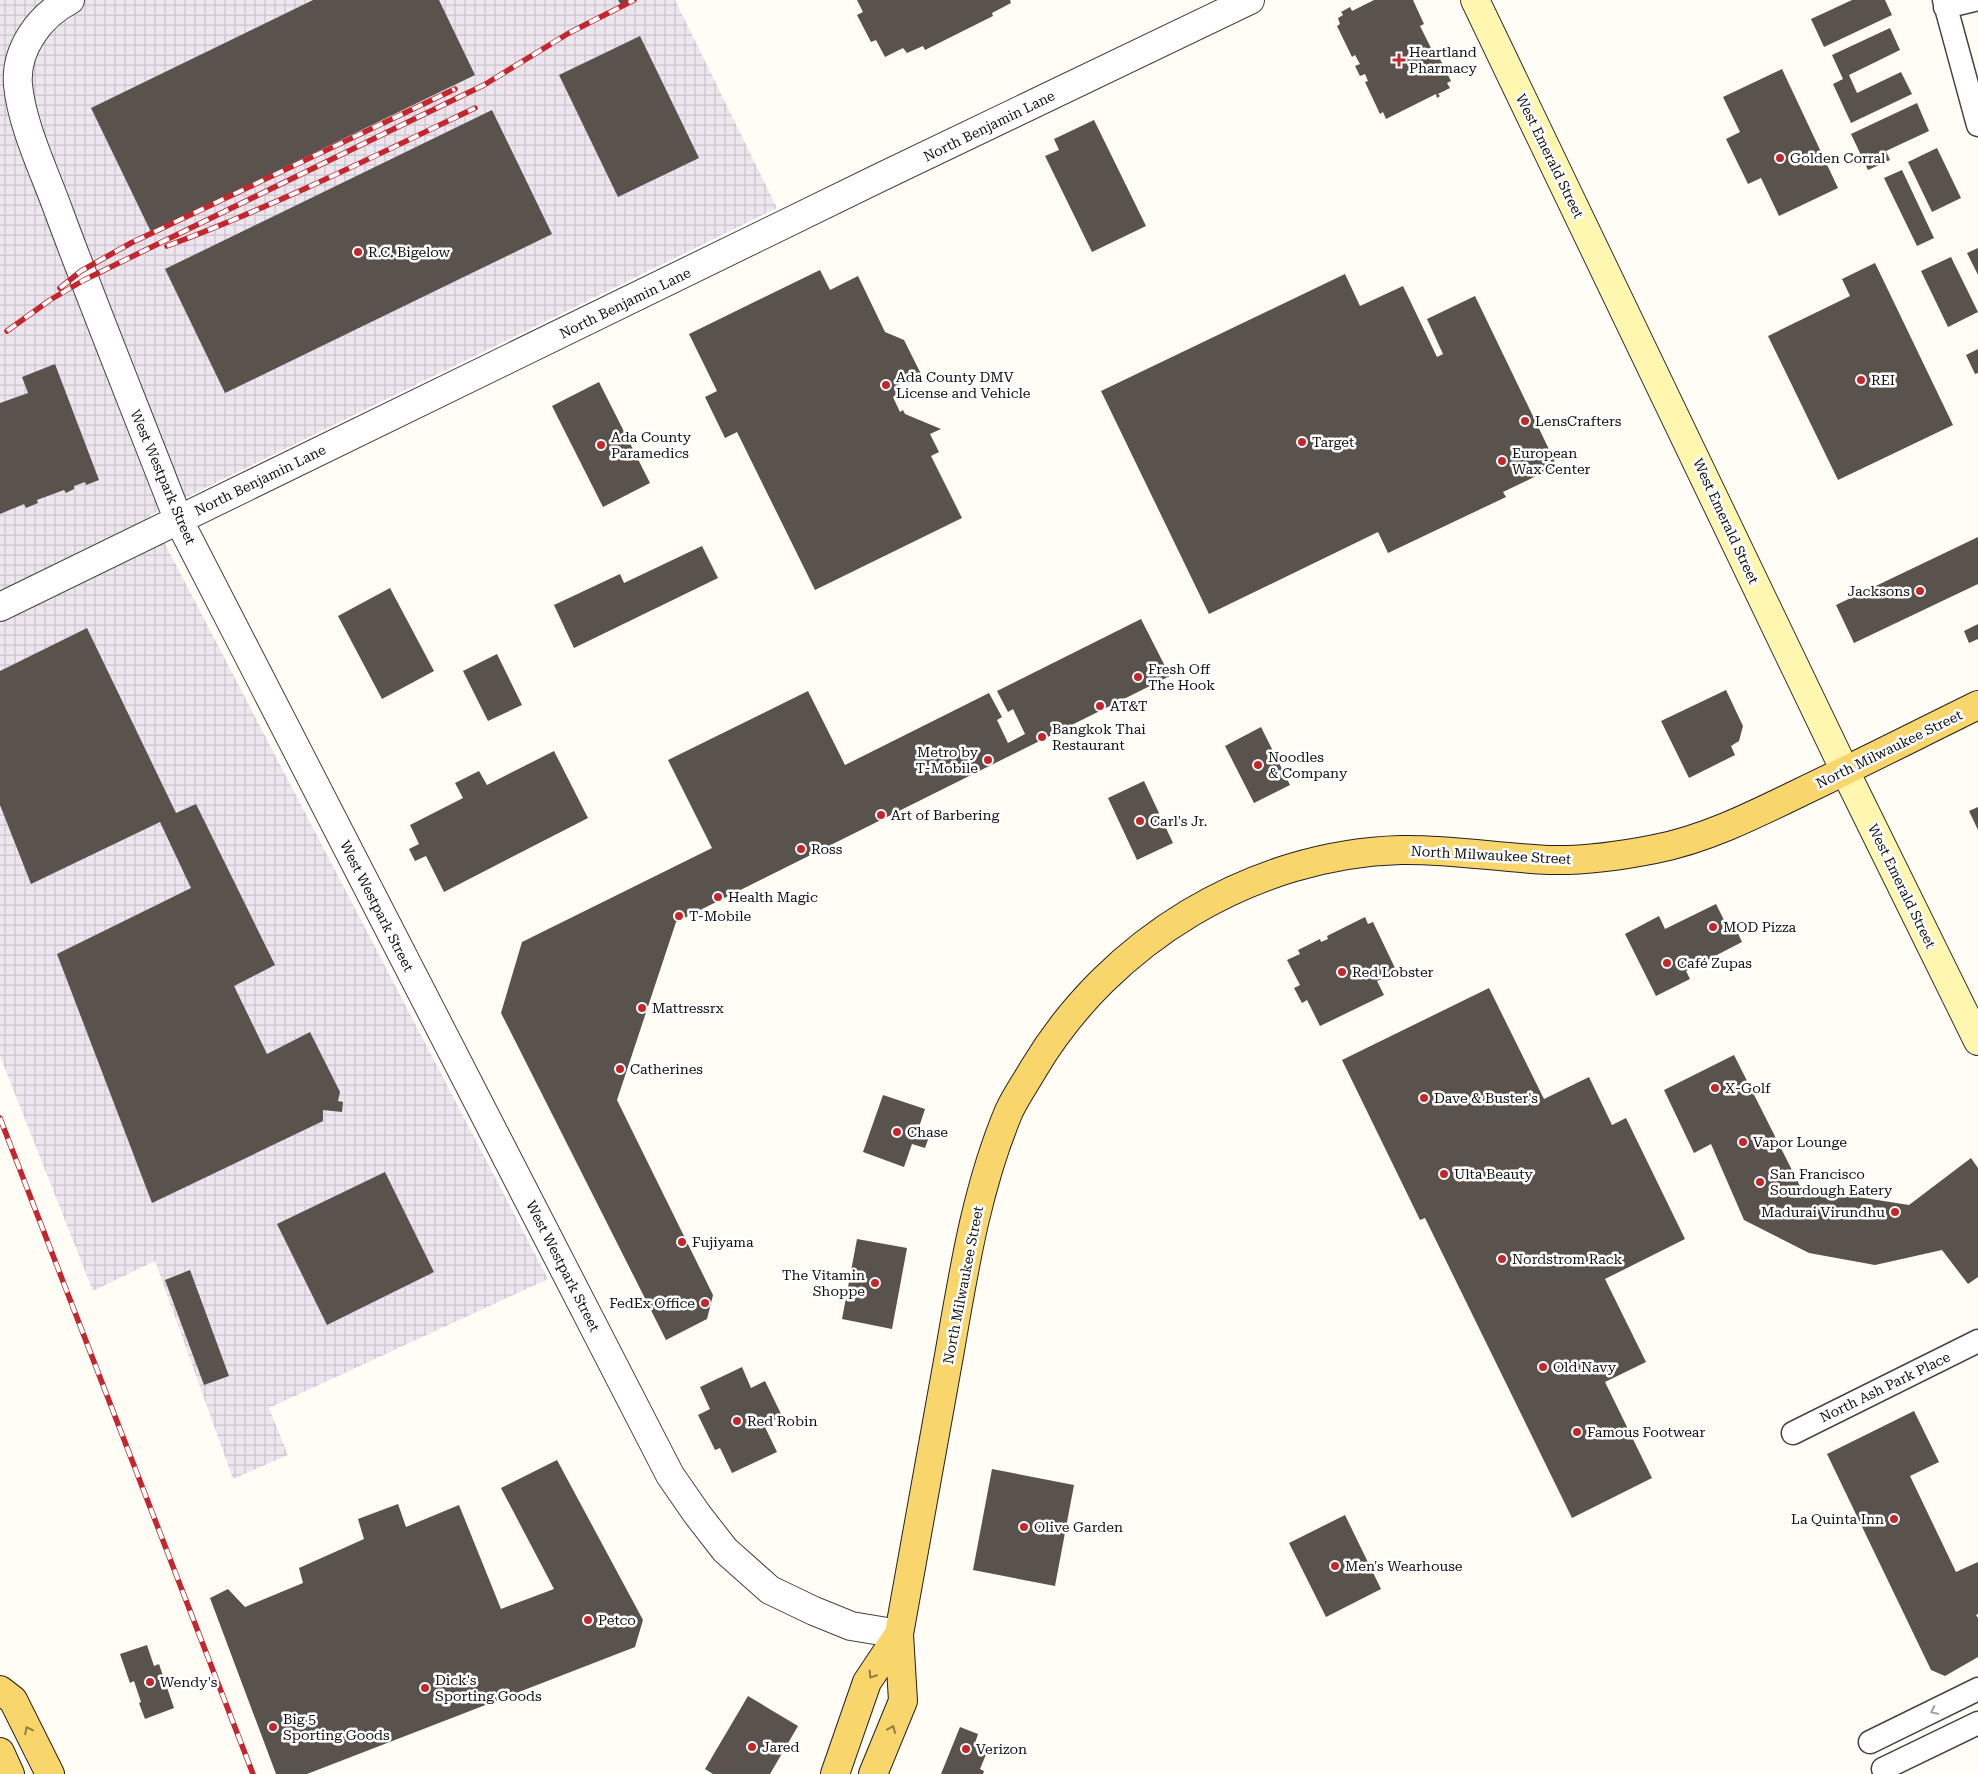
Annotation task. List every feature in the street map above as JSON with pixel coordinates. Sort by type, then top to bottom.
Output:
[{"type":"main road","name":"West Emerald Street","points":[[1475,0],[1845,770],[1978,1041]]},
{"type":"main road","name":"North Milwaukee Street","points":[[873,1774],[903,1700],[898,1634],[971,1230],[1010,1107],[1041,1056],[1065,1022],[1094,990],[1133,953],[1171,924],[1213,900],[1259,879],[1308,864],[1397,850],[1441,850],[1551,860],[1594,859],[1656,849],[1717,831],[1978,705]]},
{"type":"main road","name":"North Milwaukee Street","points":[[835,1774],[867,1682],[898,1634]]},
{"type":"main road","points":[[0,1690],[13,1700],[50,1774]]},
{"type":"main road","points":[[0,1752],[10,1774]]},
{"type":"street","name":"West Westpark Street","points":[[70,0],[60,5],[38,25],[21,54],[18,84],[25,121],[84,280],[178,519],[670,1475],[725,1550],[770,1590],[851,1626],[898,1634]]},
{"type":"street","name":"North Benjamin Lane","points":[[0,607],[643,295],[881,177],[1250,0]]},
{"type":"street","points":[[1974,0],[1945,4],[1978,125]]},
{"type":"street","name":"North Ash Park Place","points":[[1793,1433],[1978,1341]]},
{"type":"street","points":[[1870,1742],[1978,1689]]},
{"type":"street","points":[[1883,1770],[1978,1723]]},
{"type":"shaded area","points":[[0,0],[675,0],[777,208],[150,515],[548,1279],[269,1408],[288,1455],[233,1479],[155,1261],[93,1291],[0,1056]]},
{"type":"building","points":[[313,0],[439,0],[475,75],[151,232],[91,108]]},
{"type":"building","points":[[618,0],[631,0],[621,5]]},
{"type":"building","points":[[857,0],[1010,0],[1011,3],[992,13],[993,16],[925,50],[923,46],[907,53],[903,48],[885,57],[876,40],[871,42],[857,15],[863,12]]},
{"type":"building","name":"Heartland Pharmacy","points":[[1374,0],[1413,0],[1424,24],[1420,26],[1432,50],[1435,49],[1451,81],[1447,83],[1450,88],[1438,94],[1440,96],[1437,98],[1436,94],[1386,119],[1383,112],[1380,114],[1365,82],[1368,81],[1365,74],[1360,76],[1355,66],[1360,64],[1355,55],[1352,57],[1337,26],[1340,24],[1338,18],[1343,15],[1341,12],[1350,7],[1352,11]]},
{"type":"building","points":[[1852,0],[1885,0],[1892,15],[1824,47],[1811,19]]},
{"type":"building","points":[[1890,28],[1900,50],[1849,75],[1857,93],[1901,72],[1912,94],[1851,123],[1833,84],[1843,79],[1832,55]]},
{"type":"building","points":[[640,36],[699,158],[618,197],[559,75]]},
{"type":"building","name":"Golden Corral","points":[[1782,69],[1838,188],[1779,216],[1761,178],[1748,184],[1726,139],[1740,132],[1723,97]]},
{"type":"building","points":[[1917,103],[1929,131],[1886,151],[1890,160],[1868,170],[1851,134]]},
{"type":"building","name":"R.C. Bigelow","points":[[492,110],[552,234],[225,393],[165,269]]},
{"type":"building","points":[[1094,120],[1146,226],[1092,252],[1045,156],[1059,150],[1054,139]]},
{"type":"building","points":[[1937,148],[1961,198],[1932,212],[1908,162]]},
{"type":"building","points":[[1902,170],[1934,238],[1917,246],[1884,178]]},
{"type":"building","points":[[1978,248],[1978,275],[1967,253]]},
{"type":"building","points":[[1951,257],[1978,312],[1948,327],[1921,271]]},
{"type":"building","name":"REI","points":[[1875,263],[1953,425],[1838,480],[1768,336],[1850,296],[1842,279]]},
{"type":"building","points":[[820,270],[830,290],[858,276],[885,332],[904,340],[921,374],[896,386],[900,393],[893,397],[900,412],[903,410],[905,414],[941,429],[930,434],[939,452],[931,456],[962,518],[815,590],[737,432],[725,438],[705,397],[717,391],[689,334]]},
{"type":"building","name":"Target","points":[[1345,274],[1360,306],[1403,286],[1437,357],[1443,354],[1427,319],[1475,296],[1557,466],[1503,492],[1506,497],[1388,553],[1378,532],[1209,614],[1101,391]]},
{"type":"building","points":[[1978,349],[1978,373],[1975,374],[1966,355]]},
{"type":"building","points":[[55,364],[99,480],[86,485],[85,482],[74,486],[74,489],[66,493],[64,490],[37,500],[38,503],[26,508],[24,504],[0,514],[0,403],[28,393],[22,377]]},
{"type":"building","name":"Ada County Paramedics","points":[[599,382],[650,483],[603,507],[552,406]]},
{"type":"building","points":[[1978,537],[1978,584],[1854,643],[1836,605]]},
{"type":"building","points":[[702,546],[718,578],[574,648],[554,605],[620,574],[624,583]]},
{"type":"building","points":[[390,588],[434,671],[382,699],[338,616]]},
{"type":"building","points":[[1141,619],[1170,676],[676,922],[617,1100],[713,1295],[707,1319],[666,1340],[501,1013],[522,942],[712,848],[668,760],[808,691],[845,765],[989,693],[1002,717],[997,720],[1008,743],[1025,734],[1013,709],[1008,712],[997,691]]},
{"type":"building","points":[[1978,624],[1978,639],[1969,643],[1964,631]]},
{"type":"building","points":[[87,628],[176,813],[196,804],[275,965],[234,986],[267,1054],[310,1032],[340,1092],[338,1101],[343,1102],[342,1112],[323,1110],[323,1121],[152,1203],[57,954],[191,888],[160,822],[31,884],[0,805],[0,671]]},
{"type":"building","points":[[497,654],[522,705],[488,721],[463,671]]},
{"type":"building","points":[[1726,690],[1743,726],[1739,741],[1731,746],[1735,755],[1689,778],[1661,721]]},
{"type":"building","name":"Noodles & Company","points":[[1261,727],[1290,785],[1254,803],[1225,746]]},
{"type":"building","points":[[554,751],[588,818],[444,892],[426,856],[415,861],[409,849],[419,844],[410,825],[463,798],[455,783],[479,771],[487,785]]},
{"type":"building","name":"Carl's Jr.","points":[[1144,781],[1173,843],[1137,860],[1108,798]]},
{"type":"building","points":[[1978,807],[1978,830],[1969,811]]},
{"type":"building","points":[[1716,904],[1731,934],[1737,931],[1742,942],[1686,971],[1690,979],[1656,996],[1625,934],[1659,916],[1665,929]]},
{"type":"building","name":"Red Lobster","points":[[1365,917],[1368,924],[1373,922],[1395,968],[1391,970],[1393,974],[1377,981],[1384,995],[1320,1026],[1307,1000],[1302,1003],[1294,988],[1300,985],[1287,960],[1300,954],[1298,950],[1320,939],[1321,942],[1328,939],[1327,936]]},
{"type":"building","points":[[1489,988],[1544,1099],[1589,1077],[1612,1125],[1626,1118],[1685,1239],[1605,1279],[1646,1362],[1605,1382],[1652,1478],[1572,1518],[1425,1218],[1420,1220],[1342,1060]]},
{"type":"building","points":[[1734,1055],[1801,1188],[1909,1205],[1971,1158],[1978,1168],[1978,1277],[1968,1284],[1942,1250],[1875,1265],[1809,1253],[1744,1220],[1711,1144],[1694,1153],[1664,1090]]},
{"type":"building","name":"Chase","points":[[883,1095],[925,1109],[918,1130],[930,1134],[925,1148],[912,1144],[904,1167],[863,1152]]},
{"type":"building","points":[[385,1172],[434,1272],[327,1325],[277,1224]]},
{"type":"building","name":"The Vitamin Shoppe","points":[[857,1239],[907,1248],[892,1329],[842,1319]]},
{"type":"building","points":[[190,1270],[229,1376],[204,1385],[165,1280]]},
{"type":"building","name":"Red Robin","points":[[742,1367],[751,1388],[765,1381],[782,1416],[764,1425],[777,1452],[732,1473],[720,1448],[715,1450],[698,1415],[710,1409],[700,1387]]},
{"type":"building","name":"La Quinta Inn","points":[[1914,1411],[1939,1462],[1910,1476],[1956,1572],[1978,1562],[1978,1614],[1976,1615],[1978,1618],[1978,1657],[1945,1676],[1931,1670],[1827,1454]]},
{"type":"building","points":[[557,1460],[643,1620],[635,1647],[307,1774],[276,1774],[210,1598],[228,1589],[245,1607],[303,1583],[299,1568],[364,1539],[358,1519],[398,1504],[406,1527],[459,1505],[501,1609],[554,1589],[501,1488]]},
{"type":"building","name":"Olive Garden","points":[[992,1469],[1074,1485],[1055,1586],[973,1570]]},
{"type":"building","name":"Men's Wearhouse","points":[[1345,1515],[1381,1589],[1326,1617],[1289,1543]]},
{"type":"building","name":"Wendy's","points":[[147,1645],[154,1666],[159,1664],[174,1708],[145,1719],[134,1681],[130,1683],[120,1654]]},
{"type":"building","name":"Jared","points":[[748,1696],[798,1726],[770,1774],[713,1774],[705,1769]]},
{"type":"building","name":"Verizon","points":[[960,1727],[978,1734],[974,1746],[987,1752],[980,1769],[984,1771],[983,1774],[941,1774]]},
{"type":"railway","points":[[7,331],[50,300],[84,280],[484,85],[569,33],[634,0]]},
{"type":"railway","points":[[60,288],[81,271],[131,243],[455,89]]},
{"type":"railway","points":[[167,246],[284,198],[475,108]]},
{"type":"railway","points":[[0,1118],[253,1774]]},
{"type":"place","name":"Heartland Pharmacy","points":[[1399,60]]},
{"type":"place","name":"Golden Corral","points":[[1780,158]]},
{"type":"place","name":"R.C. Bigelow","points":[[358,252]]},
{"type":"place","name":"REI","points":[[1861,380]]},
{"type":"place","name":"Ada County DMV License and Vehicle","points":[[886,385]]},
{"type":"place","name":"LensCrafters","points":[[1525,421]]},
{"type":"place","name":"Target","points":[[1302,442]]},
{"type":"place","name":"Ada County Paramedics","points":[[601,445]]},
{"type":"place","name":"European Wax Center","points":[[1502,461]]},
{"type":"place","name":"Jacksons","points":[[1920,591]]},
{"type":"place","name":"Fresh Off The Hook","points":[[1138,677]]},
{"type":"place","name":"AT&T","points":[[1100,706]]},
{"type":"place","name":"Bangkok Thai Restaurant","points":[[1042,737]]},
{"type":"place","name":"Metro by T-Mobile","points":[[988,760]]},
{"type":"place","name":"Noodles & Company","points":[[1258,765]]},
{"type":"place","name":"Art of Barbering","points":[[881,815]]},
{"type":"place","name":"Carl's Jr.","points":[[1140,821]]},
{"type":"place","name":"Ross","points":[[801,849]]},
{"type":"place","name":"Health Magic","points":[[718,897]]},
{"type":"place","name":"T-Mobile","points":[[679,916]]},
{"type":"place","name":"MOD Pizza","points":[[1713,927]]},
{"type":"place","name":"Café Zupas","points":[[1667,963]]},
{"type":"place","name":"Red Lobster","points":[[1342,972]]},
{"type":"place","name":"Mattressrx","points":[[642,1008]]},
{"type":"place","name":"Catherines","points":[[620,1069]]},
{"type":"place","name":"X-Golf","points":[[1715,1088]]},
{"type":"place","name":"Dave & Buster's","points":[[1424,1098]]},
{"type":"place","name":"Chase","points":[[897,1132]]},
{"type":"place","name":"Vapor Lounge","points":[[1743,1142]]},
{"type":"place","name":"Ulta Beauty","points":[[1444,1174]]},
{"type":"place","name":"San Francisco Sourdough Eatery","points":[[1760,1182]]},
{"type":"place","name":"Madurai Virundhu","points":[[1895,1212]]},
{"type":"place","name":"Fujiyama","points":[[682,1242]]},
{"type":"place","name":"Nordstrom Rack","points":[[1502,1259]]},
{"type":"place","name":"The Vitamin Shoppe","points":[[875,1283]]},
{"type":"place","name":"FedEx Office","points":[[705,1303]]},
{"type":"place","name":"Old Navy","points":[[1543,1367]]},
{"type":"place","name":"Red Robin","points":[[737,1421]]},
{"type":"place","name":"Famous Footwear","points":[[1577,1432]]},
{"type":"place","name":"La Quinta Inn","points":[[1894,1519]]},
{"type":"place","name":"Olive Garden","points":[[1024,1527]]},
{"type":"place","name":"Men's Wearhouse","points":[[1335,1566]]},
{"type":"place","name":"Petco","points":[[588,1620]]},
{"type":"place","name":"Wendy's","points":[[150,1682]]},
{"type":"place","name":"Dick's Sporting Goods","points":[[425,1688]]},
{"type":"place","name":"Big 5 Sporting Goods","points":[[273,1727]]},
{"type":"place","name":"Jared","points":[[752,1747]]},
{"type":"place","name":"Verizon","points":[[966,1749]]}]
